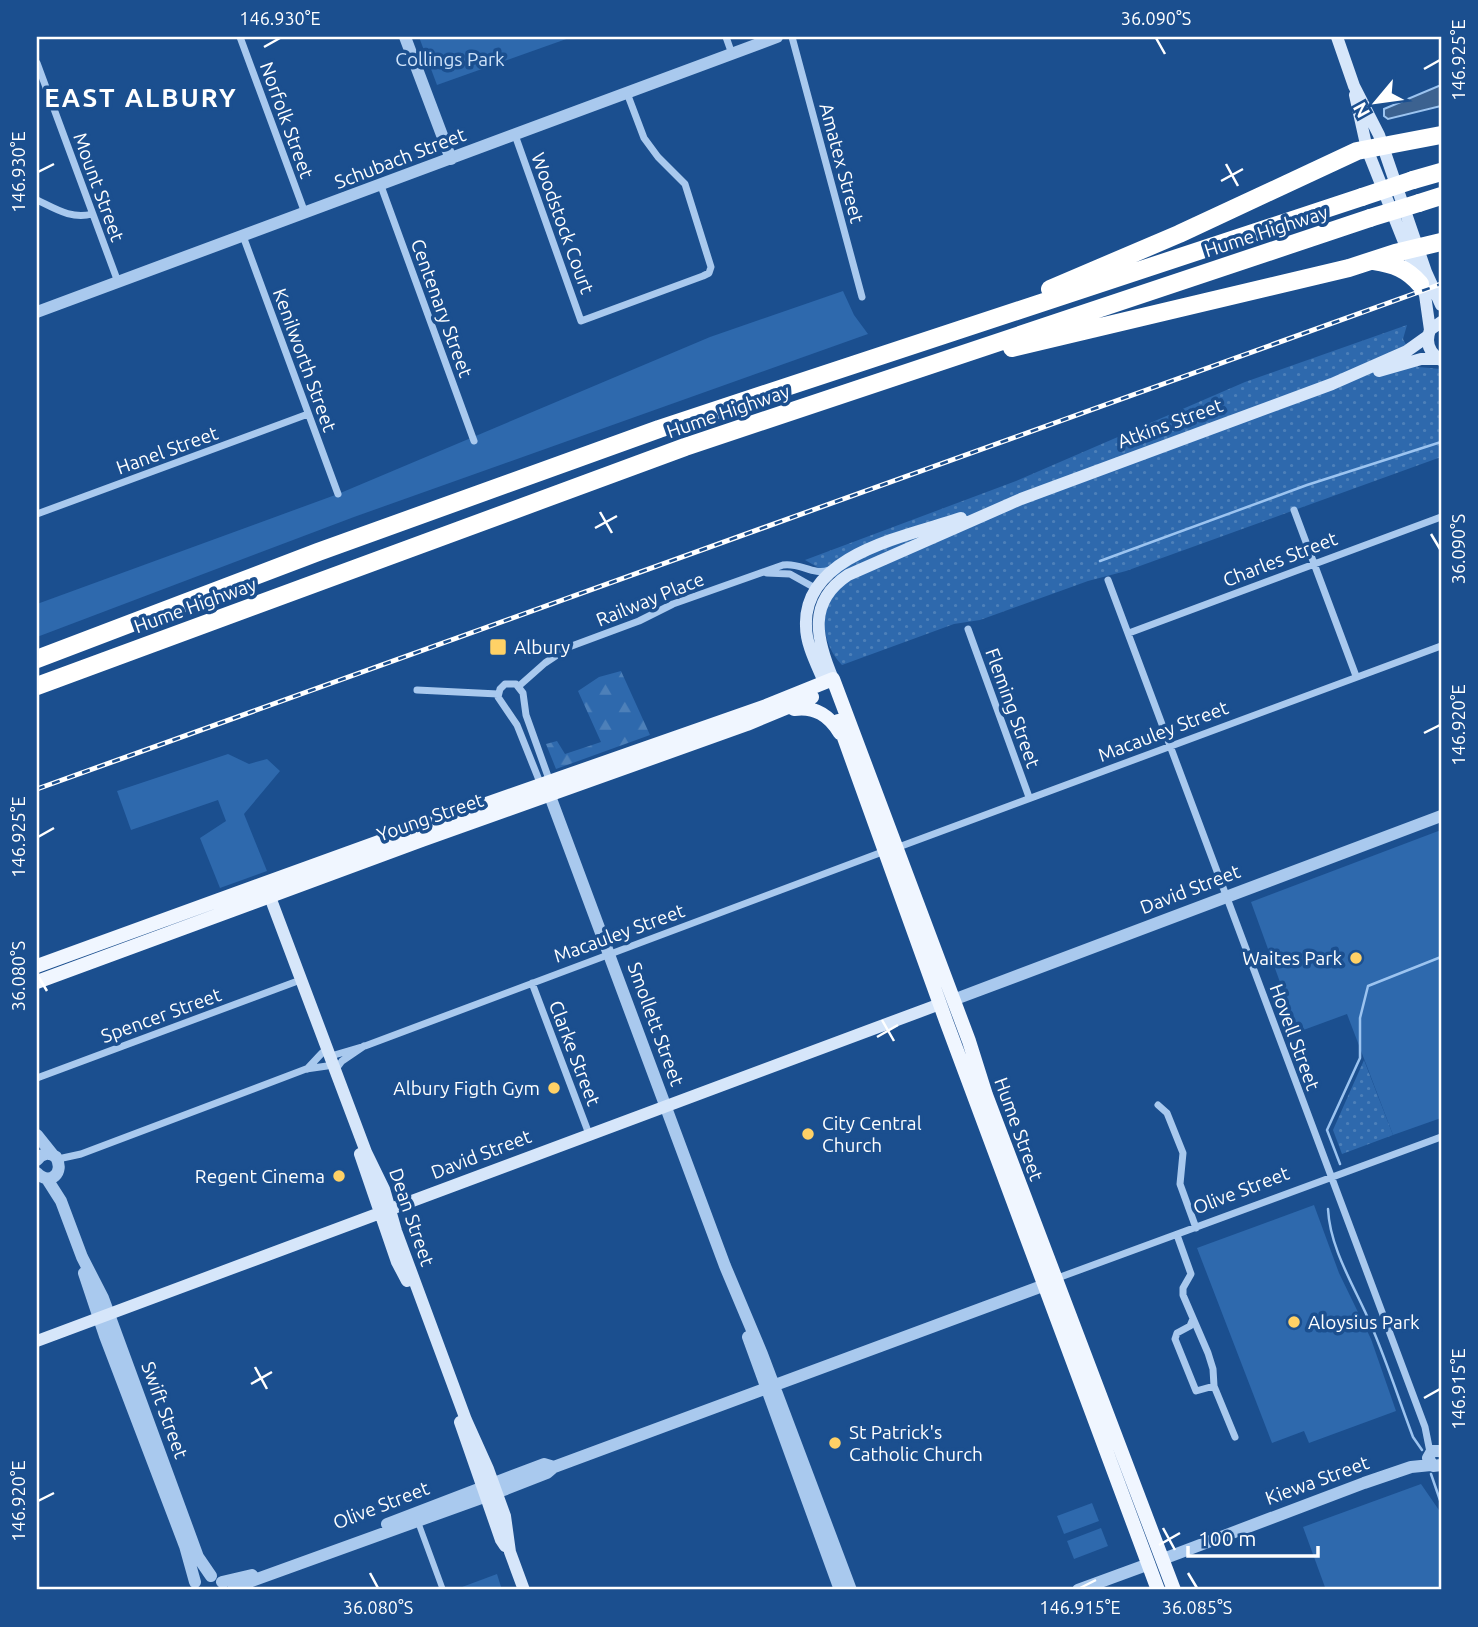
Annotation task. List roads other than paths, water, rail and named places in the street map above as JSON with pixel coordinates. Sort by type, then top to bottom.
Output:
[{"type":"highway","points":[[841,370],[878,352],[1013,304],[1092,271],[1179,234],[1357,151],[1441,135]]},
{"type":"highway","name":"Hume Highway","points":[[37,659],[318,552],[659,429],[1441,172]]},
{"type":"highway","name":"Hume Highway","points":[[37,687],[685,447],[1370,218],[1441,197]]},
{"type":"highway","points":[[740,429],[976,357],[1374,261],[1441,242]]},
{"type":"highway","points":[[1374,261],[1395,264],[1412,274],[1420,284]]},
{"type":"main road","points":[[1337,37],[1354,86],[1357,112],[1375,147],[1390,202],[1441,305]]},
{"type":"main road","points":[[1412,250],[1433,330],[1430,350],[1440,359]]},
{"type":"main road","name":"Atkins Street","points":[[830,685],[810,646],[806,626],[807,608],[825,575],[842,562],[889,542],[1021,499],[1332,384],[1407,351],[1433,330]]},
{"type":"main road","name":"Atkins Street","points":[[1332,384],[1421,359],[1440,359]]},
{"type":"main road","name":"Atkins Street","points":[[830,685],[818,630],[820,613],[829,593],[848,575],[1021,499]]},
{"type":"main road","points":[[815,589],[821,588],[854,565],[908,549]]},
{"type":"main road","name":"Young Street","points":[[547,788],[784,711],[830,685]]},
{"type":"main road","name":"Young Street","points":[[37,966],[265,894],[422,840],[547,788],[766,706],[830,685]]},
{"type":"main road","name":"Hume Street","points":[[830,685],[846,743],[891,849]]},
{"type":"main road","name":"Hume Street","points":[[830,685],[1156,1562],[1174,1590]]},
{"type":"main road","points":[[784,711],[806,708],[825,715],[836,726],[846,743]]},
{"type":"main road","name":"Young Street","points":[[37,982],[265,894]]},
{"type":"main road","name":"Dean Street","points":[[265,894],[329,1062],[366,1152],[379,1176],[385,1211],[396,1231],[466,1420],[478,1443],[490,1490],[505,1516],[510,1552],[524,1590]]},
{"type":"main road","name":"David Street","points":[[37,1341],[947,1002]]},
{"type":"main road","name":"Hume Street","points":[[1156,1562],[1158,1590]]},
{"type":"street","name":"Norfolk Street","points":[[240,37],[305,214]]},
{"type":"street","points":[[405,37],[451,159]]},
{"type":"street","points":[[726,37],[732,54]]},
{"type":"street","name":"Schubach Street","points":[[37,312],[777,37]]},
{"type":"street","name":"Amatex Street","points":[[792,37],[862,297]]},
{"type":"street","name":"Mount Street","points":[[37,63],[118,283]]},
{"type":"street","name":"Woodstock Court","points":[[515,135],[581,322],[713,272],[685,184],[658,157],[644,138],[627,93]]},
{"type":"street","name":"Centenary Street","points":[[381,186],[474,441]]},
{"type":"street","points":[[37,200],[67,214],[92,214]]},
{"type":"street","name":"Kenilworth Street","points":[[243,236],[338,494]]},
{"type":"street","name":"Hanel Street","points":[[37,514],[308,414]]},
{"type":"street","points":[[1294,510],[1356,676]]},
{"type":"street","name":"Charles Street","points":[[1129,633],[1441,517]]},
{"type":"street","name":"Railway Place","points":[[519,686],[545,663],[569,648],[639,621],[673,604],[791,564],[822,572],[842,562]]},
{"type":"street","name":"Railway Place","points":[[762,573],[790,574],[815,589]]},
{"type":"street","name":"Hovell Street","points":[[1108,580],[1437,1458]]},
{"type":"street","name":"Fleming Street","points":[[968,629],[1029,797]]},
{"type":"street","name":"Macauley Street","points":[[48,1170],[81,1154],[532,983],[1441,646]]},
{"type":"street","points":[[505,684],[519,686],[523,692],[522,700],[547,788],[517,725],[499,701],[498,694],[505,684]]},
{"type":"street","points":[[417,690],[498,694]]},
{"type":"street","points":[[505,707],[513,708],[522,700]]},
{"type":"street","name":"Smollett Street","points":[[547,788],[800,1467],[851,1590]]},
{"type":"street","name":"David Street","points":[[947,1002],[1441,816]]},
{"type":"street","name":"Spencer Street","points":[[37,1078],[298,981]]},
{"type":"street","name":"Clarke Street","points":[[532,983],[589,1134]]},
{"type":"street","name":"Macauley Street","points":[[306,1069],[342,1061],[365,1046]]},
{"type":"street","points":[[1158,1105],[1167,1113],[1182,1153],[1180,1184],[1196,1228]]},
{"type":"street","points":[[37,1135],[48,1170]]},
{"type":"street","name":"Olive Street","points":[[233,1590],[347,1543],[490,1490],[547,1473],[554,1467],[1441,1137]]},
{"type":"street","points":[[37,1151],[37,1159]]},
{"type":"street","points":[[37,1159],[44,1154],[48,1170]]},
{"type":"street","name":"Swift Street","points":[[48,1170],[82,1257],[92,1272],[104,1316],[185,1546],[193,1586]]},
{"type":"street","points":[[1177,1235],[1191,1274],[1183,1292],[1213,1369],[1214,1386],[1235,1437]]},
{"type":"street","points":[[1193,1319],[1190,1326],[1177,1333],[1175,1339],[1196,1391],[1214,1386]]},
{"type":"street","name":"Swift Street","points":[[134,1398],[198,1557],[219,1583]]},
{"type":"street","name":"Kiewa Street","points":[[1079,1590],[1437,1458]]},
{"type":"street","name":"Smollett Street","points":[[800,1467],[840,1590]]},
{"type":"street","name":"Olive Street","points":[[193,1586],[202,1577],[219,1583],[244,1577],[418,1522],[490,1490]]},
{"type":"street","points":[[418,1522],[443,1590]]},
{"type":"waterway","points":[[1100,561],[1307,485],[1441,442]]},
{"type":"waterway","points":[[1340,1164],[1327,1130],[1360,1058],[1360,1018],[1368,986],[1441,957]]},
{"type":"waterway","points":[[1328,1209],[1333,1239],[1377,1339],[1413,1437],[1422,1450]]},
{"type":"waterway","points":[[1431,1474],[1441,1503]]},
{"type":"railway","points":[[37,789],[1441,284]]},
{"type":"place","name":"Albury","points":[[498,647]]},
{"type":"place","name":"Waites Park","points":[[1356,958]]},
{"type":"place","name":"Albury Figth Gym","points":[[554,1088]]},
{"type":"place","name":"City Central Church","points":[[808,1134]]},
{"type":"place","name":"Regent Cinema","points":[[339,1176]]},
{"type":"place","name":"Aloysius Park","points":[[1294,1322]]},
{"type":"place","name":"St Patrick's Catholic Church","points":[[835,1443]]},
{"type":"district","name":"EAST ALBURY","points":[[141,97]]},
{"type":"park label","name":"Collings Park","points":[[450,59]]}]
